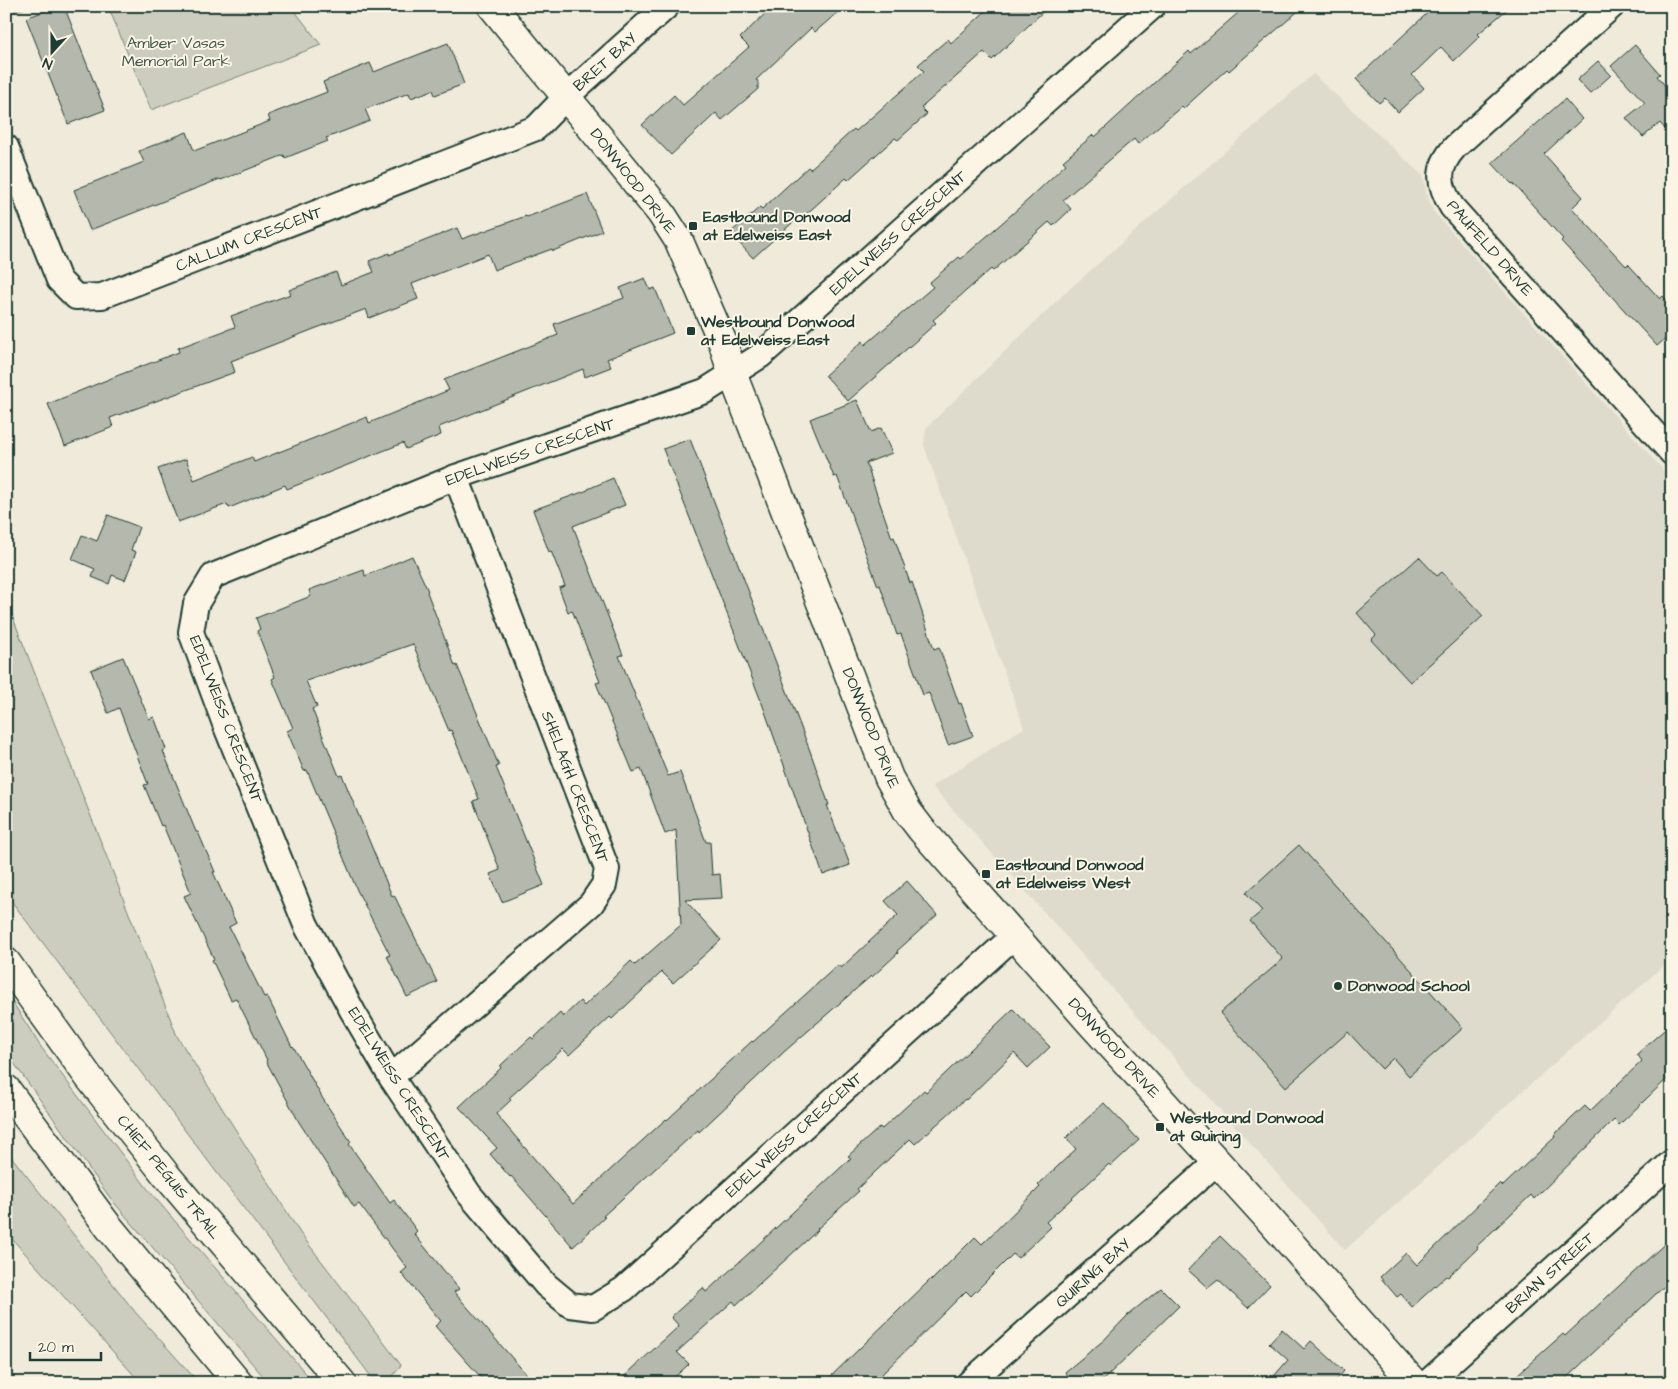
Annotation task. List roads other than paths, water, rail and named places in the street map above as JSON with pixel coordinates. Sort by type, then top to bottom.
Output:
[{"type":"street","name":"DONWOOD DRIVE","points":[[492,6],[661,213],[679,241],[723,343],[732,373],[889,778],[908,812],[1014,936],[1414,1383]]},
{"type":"street","name":"BRET BAY","points":[[566,97],[667,6]]},
{"type":"street","name":"EDELWEISS CRESCENT","points":[[1014,936],[624,1289],[593,1308],[570,1305],[546,1285],[469,1194],[391,1077],[353,1012],[306,925],[225,724],[191,632],[196,604],[213,576],[456,478],[705,391],[760,356],[1153,6]]},
{"type":"street","name":"PAUFELD DRIVE","points":[[1612,6],[1455,147],[1446,157],[1440,176],[1444,194],[1452,207],[1672,453]]},
{"type":"street","name":"CALLUM CRESCENT","points":[[6,147],[59,280],[76,296],[102,296],[536,128],[566,97]]},
{"type":"street","name":"SHELAGH CRESCENT","points":[[391,1077],[591,904],[604,885],[606,869],[456,478]]},
{"type":"street","name":"CHIEF PEGUIS TRAIL","points":[[6,962],[88,1076],[166,1175],[342,1383]]},
{"type":"street","points":[[6,1089],[108,1226],[238,1383]]},
{"type":"street","name":"QUIRING BAY","points":[[969,1383],[1217,1162]]},
{"type":"street","name":"BRIAN STREET","points":[[1427,1383],[1672,1162]]},
{"type":"place","name":"Eastbound Donwood at Edelweiss East","points":[[693,226]]},
{"type":"place","name":"Westbound Donwood at Edelweiss East","points":[[691,331]]},
{"type":"place","name":"Eastbound Donwood at Edelweiss West","points":[[986,874]]},
{"type":"place","name":"Donwood School","points":[[1338,986]]},
{"type":"place","name":"Westbound Donwood at Quiring","points":[[1160,1127]]},
{"type":"park label","name":"Amber Vasas Memorial Park","points":[[176,52]]}]
